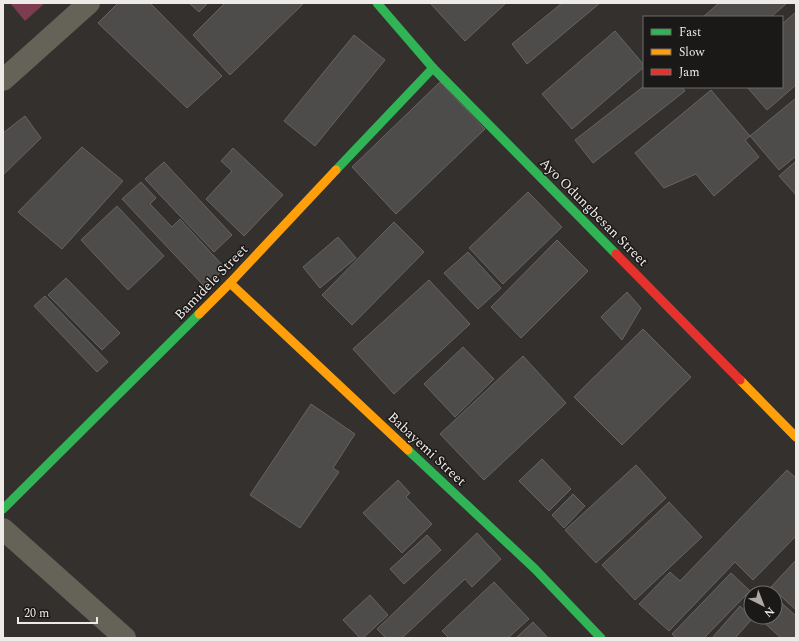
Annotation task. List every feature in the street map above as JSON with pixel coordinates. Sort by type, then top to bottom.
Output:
[{"type":"street","points":[[3,80],[89,3]]},
{"type":"street","name":"Ayo Odungbesan Street","points":[[377,3],[433,68],[796,437]]},
{"type":"street","name":"Bamidele Street","points":[[3,509],[230,283],[433,68]]},
{"type":"street","name":"Babayemi Street","points":[[230,283],[535,569],[601,638]]},
{"type":"street","points":[[3,529],[125,638]]},
{"type":"shaded area","points":[[10,3],[45,3],[25,21]]},
{"type":"building","points":[[118,3],[150,3],[222,76],[187,108],[98,23]]},
{"type":"building","points":[[189,3],[208,3],[199,12]]},
{"type":"building","points":[[225,3],[304,3],[230,75],[193,35]]},
{"type":"building","points":[[430,3],[506,3],[465,41]]},
{"type":"building","points":[[562,3],[600,3],[527,64],[512,44]]},
{"type":"building","points":[[719,3],[787,3],[772,16],[704,16]]},
{"type":"building","points":[[796,12],[796,85],[767,110],[748,88],[783,88],[783,23]]},
{"type":"building","points":[[615,31],[643,64],[643,68],[572,129],[542,94]]},
{"type":"building","points":[[354,35],[385,60],[315,146],[284,121]]},
{"type":"building","points":[[440,82],[485,129],[396,214],[352,167]]},
{"type":"building","points":[[643,87],[643,88],[683,88],[685,91],[593,163],[575,140]]},
{"type":"building","points":[[711,90],[750,136],[745,140],[759,157],[714,196],[696,174],[664,188],[635,153]]},
{"type":"building","points":[[796,98],[796,156],[779,170],[750,136]]},
{"type":"building","points":[[25,116],[41,138],[3,175],[3,133]]},
{"type":"building","points":[[82,147],[123,181],[62,249],[18,212]]},
{"type":"building","points":[[233,148],[283,195],[244,236],[206,199],[232,171],[221,161]]},
{"type":"building","points":[[796,161],[796,195],[779,176]]},
{"type":"building","points":[[164,162],[232,235],[214,252],[145,179]]},
{"type":"building","points":[[141,182],[156,198],[150,204],[172,227],[180,219],[225,268],[205,287],[122,199]]},
{"type":"building","points":[[528,192],[562,227],[503,284],[469,248]]},
{"type":"building","points":[[117,206],[164,256],[128,290],[81,240]]},
{"type":"building","points":[[394,222],[424,252],[352,325],[322,295]]},
{"type":"building","points":[[338,237],[356,258],[320,288],[303,267]]},
{"type":"building","points":[[557,240],[588,271],[521,338],[491,307]]},
{"type":"building","points":[[468,252],[501,288],[478,309],[444,273]]},
{"type":"building","points":[[66,278],[120,333],[102,350],[48,295]]},
{"type":"building","points":[[429,280],[470,324],[394,394],[353,349]]},
{"type":"building","points":[[627,292],[641,308],[622,340],[601,317]]},
{"type":"building","points":[[45,296],[108,362],[97,372],[34,306]]},
{"type":"building","points":[[643,329],[691,377],[622,445],[574,397]]},
{"type":"building","points":[[463,347],[494,379],[455,417],[424,384]]},
{"type":"building","points":[[523,356],[566,403],[484,480],[440,434]]},
{"type":"building","points":[[311,404],[355,434],[333,468],[339,472],[300,528],[250,495]]},
{"type":"building","points":[[542,459],[571,489],[549,511],[519,481]]},
{"type":"building","points":[[636,465],[666,498],[596,563],[565,530]]},
{"type":"building","points":[[787,470],[796,478],[796,536],[753,580],[735,562],[669,631],[639,604],[670,572],[680,581]]},
{"type":"building","points":[[398,480],[410,493],[406,497],[432,524],[402,553],[363,513]]},
{"type":"building","points":[[573,494],[585,506],[564,528],[552,515]]},
{"type":"building","points":[[669,502],[702,537],[635,600],[602,565]]},
{"type":"building","points":[[477,533],[501,559],[472,587],[465,579],[402,638],[386,638],[377,629]]},
{"type":"building","points":[[427,535],[441,550],[404,584],[390,569]]},
{"type":"building","points":[[796,560],[796,610],[783,598],[783,585],[773,585]]},
{"type":"building","points":[[731,573],[744,585],[743,598],[704,638],[676,638],[672,634]]},
{"type":"building","points":[[494,582],[529,619],[508,638],[449,638],[442,631]]},
{"type":"building","points":[[370,595],[388,615],[363,638],[360,638],[343,620]]},
{"type":"building","points":[[783,604],[796,616],[796,638],[781,638],[767,625],[783,625]]},
{"type":"building","points":[[740,606],[743,609],[743,625],[747,625],[735,638],[712,638]]},
{"type":"building","points":[[533,622],[548,638],[516,638]]},
{"type":"traffic: fast","points":[[377,3],[433,68],[616,254]]},
{"type":"traffic: fast","points":[[336,170],[433,68]]},
{"type":"traffic: fast","points":[[3,509],[199,314]]},
{"type":"traffic: fast","points":[[408,450],[535,569],[601,638]]},
{"type":"traffic: slow","points":[[199,314],[336,170]]},
{"type":"traffic: slow","points":[[230,283],[408,450]]},
{"type":"traffic: slow","points":[[740,380],[796,437]]},
{"type":"traffic: jam","points":[[616,254],[740,380]]}]
